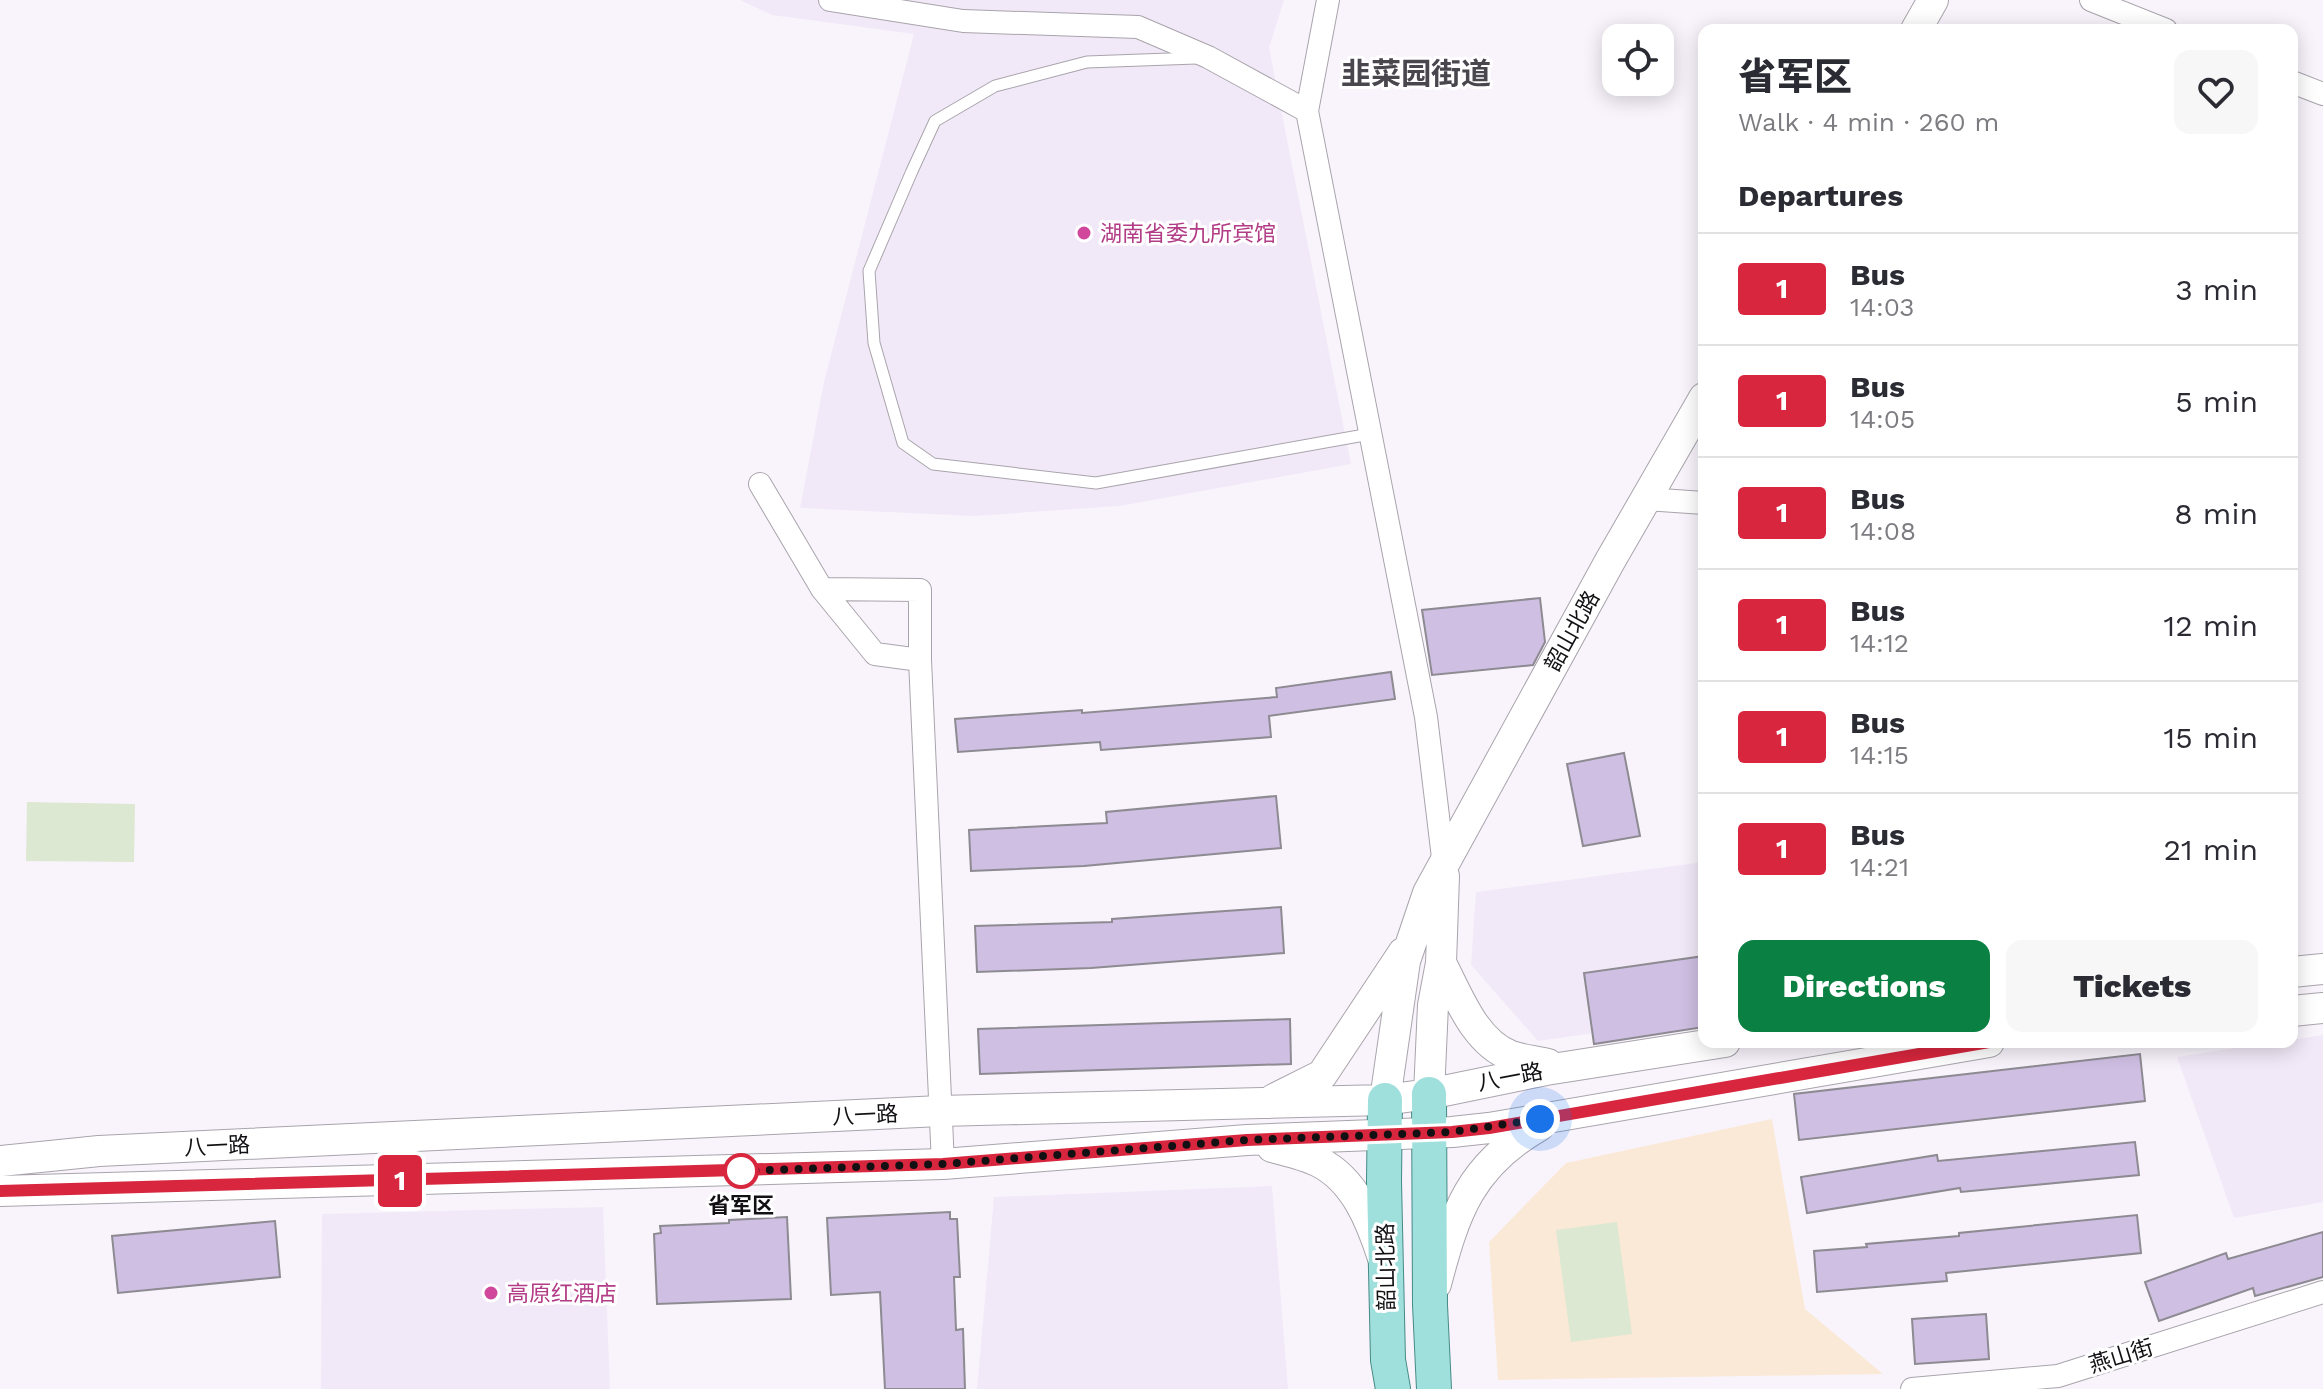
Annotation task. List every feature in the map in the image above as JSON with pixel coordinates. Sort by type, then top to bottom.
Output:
[{"type":"main road","points":[[1919,24],[1933,0]]},
{"type":"main road","name":"韶山北路","points":[[1388,1379],[1385,1100],[1405,961],[1428,893],[1698,408]]},
{"type":"main road","name":"韶山北路","points":[[1434,1389],[1430,1305],[1429,1094],[1433,1005],[1441,963],[1444,866]]},
{"type":"main road","points":[[1266,1103],[1322,1075],[1413,938]]},
{"type":"main road","points":[[1441,963],[1474,1026],[1490,1042],[1509,1055],[1562,1067]]},
{"type":"main road","points":[[2298,971],[2323,969]]},
{"type":"main road","points":[[2298,1010],[2323,1008]]},
{"type":"main road","name":"八一路","points":[[0,1161],[99,1151],[940,1111],[1385,1100],[1562,1067],[1698,1046]]},
{"type":"main road","name":"八一路","points":[[0,1191],[943,1164],[1247,1140],[1429,1133],[1489,1128],[1954,1048]]},
{"type":"main road","points":[[1430,1305],[1453,1228],[1470,1189],[1502,1150],[1541,1125],[1566,1115]]},
{"type":"main road","points":[[1247,1140],[1317,1161],[1334,1171],[1349,1185],[1367,1217],[1385,1266]]},
{"type":"street","points":[[830,0],[963,21],[1138,27],[1208,57],[1307,111]]},
{"type":"street","points":[[1328,0],[1307,111],[1426,717],[1444,866]]},
{"type":"street","points":[[2091,0],[2151,24]]},
{"type":"street","points":[[2298,84],[2323,94]]},
{"type":"street","points":[[760,484],[822,589],[875,654],[920,660]]},
{"type":"street","points":[[1646,499],[1698,503]]},
{"type":"street","points":[[822,589],[920,590],[920,660],[943,1164]]},
{"type":"street","name":"燕山街","points":[[1912,1389],[2058,1382],[2323,1292]]},
{"type":"lane","points":[[1208,57],[1087,62],[995,86],[935,121],[869,271],[874,343],[903,443],[933,464],[1096,483],[1370,434]]},
{"type":"shaded area","name":"湖南省委九所宾馆","points":[[740,0],[1284,0],[1269,48],[1351,464],[1120,506],[974,516],[800,508],[824,382],[914,34],[772,15]]},
{"type":"shaded area","points":[[1698,863],[1698,1018],[1538,1041],[1471,965],[1476,892]]},
{"type":"shaded area","points":[[2323,1035],[2323,1202],[2234,1218],[2177,1057],[2236,1048],[2298,1048],[2298,1039]]},
{"type":"shaded area","points":[[1772,1119],[1805,1309],[1883,1374],[1498,1380],[1489,1242],[1566,1163]]},
{"type":"shaded area","points":[[1272,1186],[1288,1389],[977,1389],[994,1197]]},
{"type":"shaded area","points":[[603,1207],[610,1389],[321,1389],[322,1214]]},
{"type":"green space","points":[[27,802],[135,804],[134,862],[26,861]]},
{"type":"green space","points":[[1617,1222],[1632,1334],[1571,1342],[1556,1230]]},
{"type":"building","points":[[1540,598],[1545,642],[1533,665],[1432,675],[1422,610]]},
{"type":"building","points":[[1391,672],[1395,699],[1269,716],[1271,737],[1101,750],[1100,742],[958,752],[955,719],[1082,710],[1082,713],[1277,697],[1276,688]]},
{"type":"building","points":[[1624,753],[1640,836],[1583,846],[1567,764]]},
{"type":"building","points":[[1276,796],[1281,848],[1084,866],[971,871],[969,830],[1107,823],[1106,812]]},
{"type":"building","points":[[1281,907],[1284,953],[1091,968],[977,972],[975,926],[1112,922],[1112,919]]},
{"type":"building","points":[[1698,957],[1698,1028],[1594,1044],[1584,973]]},
{"type":"building","points":[[1290,1019],[1291,1064],[980,1074],[978,1029]]},
{"type":"building","points":[[2140,1054],[2145,1101],[1799,1140],[1794,1094]]},
{"type":"building","points":[[2135,1142],[2139,1175],[1961,1192],[1960,1188],[1807,1213],[1801,1177],[1937,1155],[1938,1161]]},
{"type":"building","points":[[950,1212],[950,1219],[957,1219],[960,1277],[954,1277],[956,1330],[963,1329],[965,1389],[885,1389],[880,1292],[831,1295],[827,1218]]},
{"type":"building","points":[[2137,1215],[2141,1253],[1946,1273],[1947,1281],[1817,1292],[1814,1251]]},
{"type":"building","points":[[787,1217],[791,1299],[657,1304],[654,1234],[661,1233],[660,1226]]},
{"type":"building","points":[[275,1221],[280,1277],[118,1293],[112,1236]]},
{"type":"building","points":[[2323,1232],[2323,1277],[2255,1296],[2253,1288],[2159,1321],[2145,1282],[2226,1253],[2228,1259]]},
{"type":"building","points":[[1986,1314],[1989,1359],[1915,1364],[1912,1319]]},
{"type":"bus line","name":"1","points":[[0,1191],[943,1164],[1247,1140],[1452,1132],[1954,1048]]},
{"type":"place","name":"湖南省委九所宾馆","points":[[1084,233]]},
{"type":"place","name":"省军区","points":[[741,1171]]},
{"type":"place","name":"高原红酒店","points":[[491,1293]]},
{"type":"district","name":"韭菜园街道","points":[[1416,73]]},
{"type":"route","points":[[741,1171],[943,1164],[1247,1140],[1452,1132],[1540,1119]]}]
